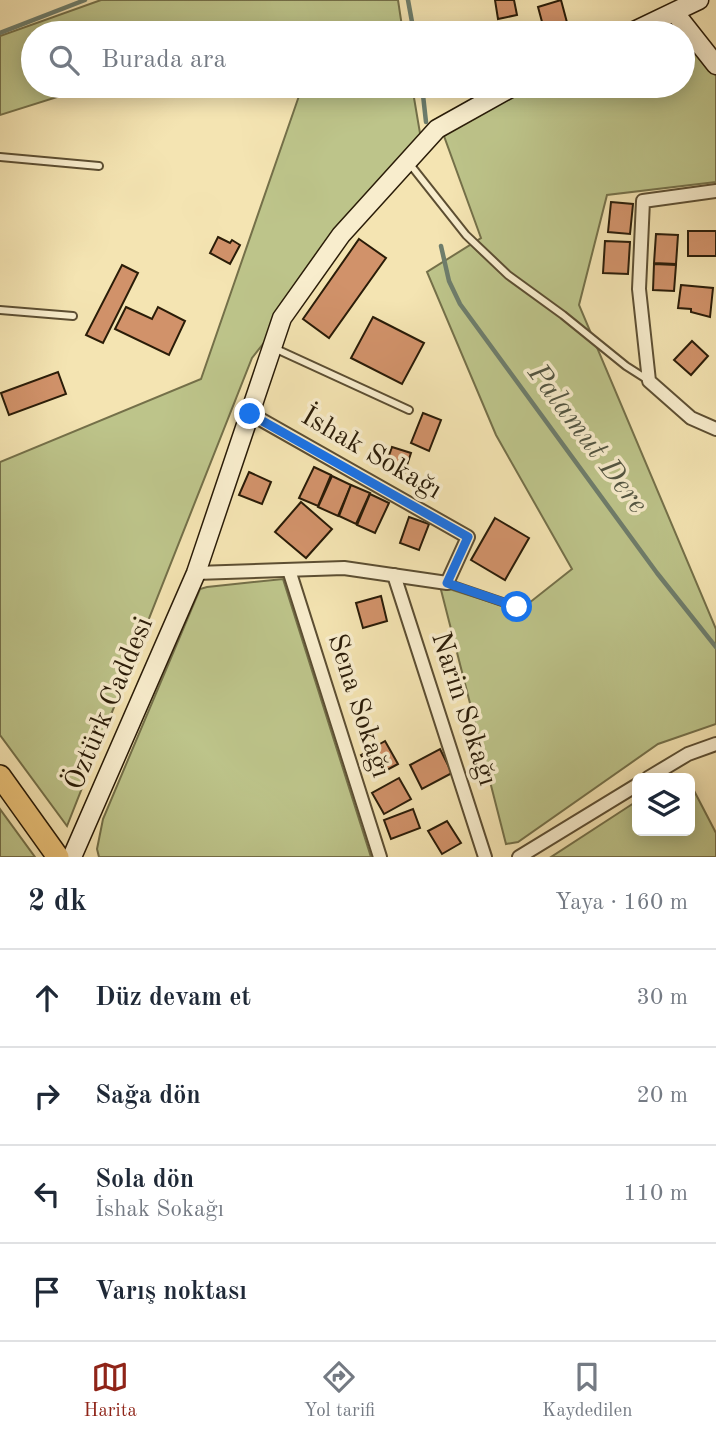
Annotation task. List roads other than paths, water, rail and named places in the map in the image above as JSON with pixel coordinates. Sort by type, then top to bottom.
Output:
[{"type":"main road","points":[[0,776],[58,857]]},
{"type":"street","points":[[657,21],[699,0]]},
{"type":"street","points":[[675,13],[681,21]]},
{"type":"street","points":[[695,38],[716,65]]},
{"type":"street","name":"Öztürk Caddesi","points":[[72,857],[196,573],[282,318],[341,235],[437,129],[493,98]]},
{"type":"street","points":[[716,191],[643,201],[639,289],[649,381],[691,418],[716,429]]},
{"type":"street","name":"İshak Sokağı","points":[[250,414],[468,537],[447,583]]},
{"type":"street","points":[[196,573],[344,568],[447,583]]},
{"type":"street","name":"Sena Sokağı","points":[[289,570],[380,857]]},
{"type":"street","name":"Narin Sokağı","points":[[394,575],[485,857]]},
{"type":"street","points":[[656,773],[688,754],[716,744]]},
{"type":"street","points":[[519,857],[632,788]]},
{"type":"lane","points":[[0,157],[99,166]]},
{"type":"lane","points":[[408,161],[466,235],[508,275],[649,381]]},
{"type":"lane","points":[[0,310],[73,316]]},
{"type":"lane","points":[[272,347],[409,410]]},
{"type":"lane","points":[[447,583],[517,607]]},
{"type":"waterway","points":[[31,21],[85,0]]},
{"type":"waterway","name":"Palamut Dere","points":[[408,0],[412,21]]},
{"type":"waterway","points":[[0,33],[21,25]]},
{"type":"waterway","name":"Palamut Dere","points":[[423,98],[426,122]]},
{"type":"waterway","name":"Palamut Dere","points":[[441,246],[449,281],[460,304],[657,573],[716,647]]}]
